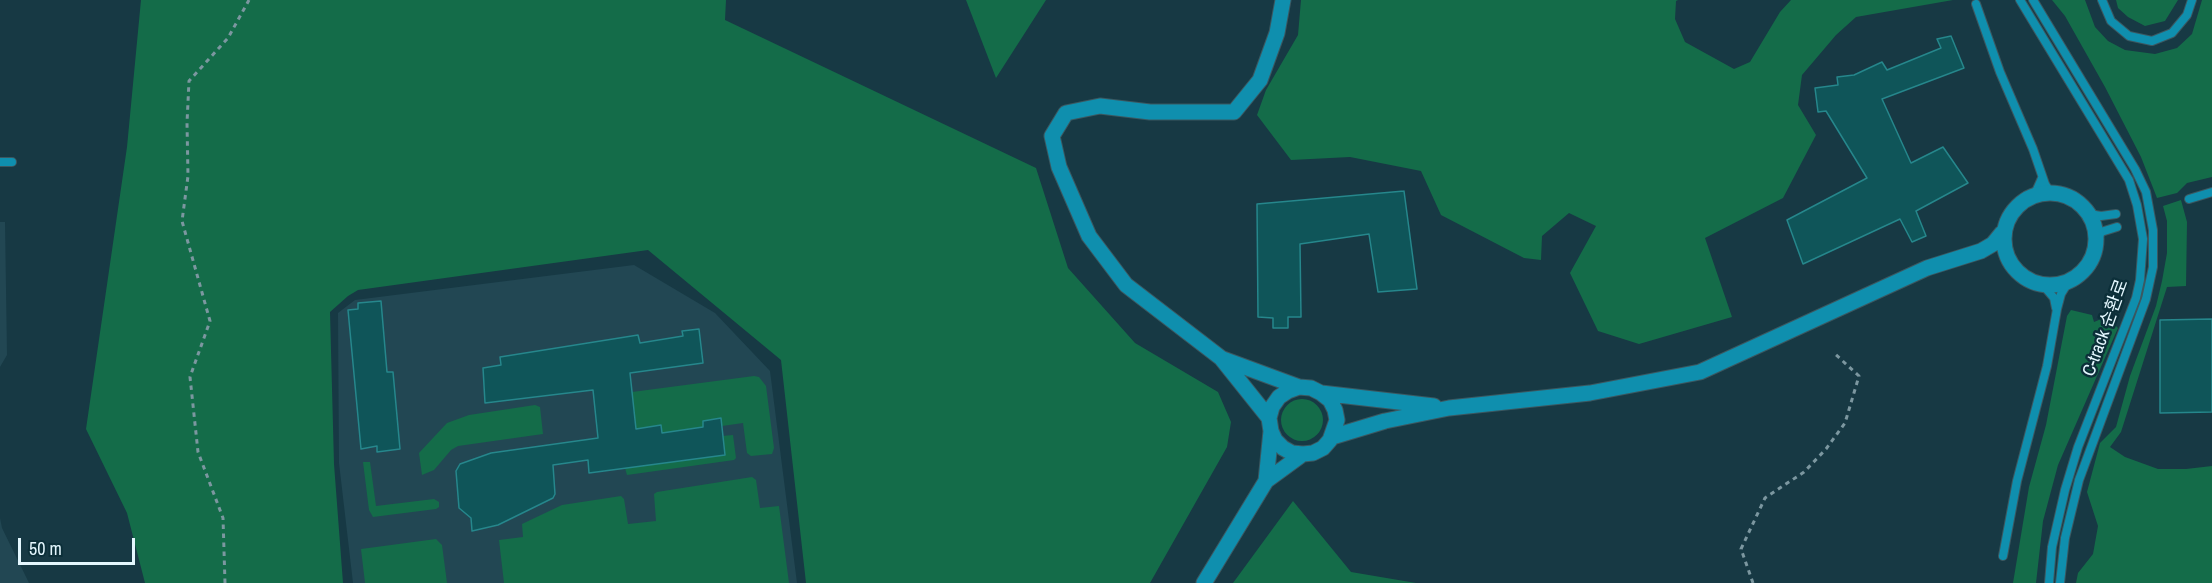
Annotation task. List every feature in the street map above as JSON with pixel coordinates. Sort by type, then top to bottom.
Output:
[{"type":"street","points":[[1221,358],[1321,393],[1330,400],[1335,410],[1337,420],[1332,437],[1323,448],[1313,453],[1292,453],[1283,448],[1275,440],[1270,424],[1221,358],[1126,285],[1089,236],[1059,167],[1052,136],[1066,113],[1101,106],[1150,112],[1233,112],[1260,81],[1277,33],[1283,0]]},
{"type":"street","points":[[1332,437],[1385,421],[1449,408],[1590,393],[1700,372],[1927,268],[1981,251],[1993,244],[2002,233],[2014,209],[2034,196],[2058,194],[2080,205],[2089,214],[2097,230],[2096,251],[2090,263],[2081,273],[2069,281],[2043,285],[2019,274],[2006,256],[2002,244],[2002,233]]},
{"type":"street","points":[[1981,251],[2006,256]]},
{"type":"street","points":[[1266,481],[1272,407],[1279,397],[1299,387]]},
{"type":"street","points":[[1321,393],[1449,408]]},
{"type":"street","points":[[1204,583],[1266,481],[1303,454]]},
{"type":"lane","name":"C-track 순환로","points":[[2020,0],[2129,180],[2139,212],[2143,239],[2140,280],[2136,298],[2078,447],[2065,489],[2052,547],[2049,583]]},
{"type":"lane","name":"C-track 순환로","points":[[2033,0],[2135,169],[2146,192],[2154,248],[2146,299],[2075,494],[2065,538],[2060,583]]},
{"type":"lane","points":[[2102,0],[2111,21],[2129,36],[2152,41],[2172,33],[2187,15],[2192,0]]},
{"type":"lane","points":[[1976,4],[2000,72],[2048,189],[2058,194]]},
{"type":"lane","points":[[0,162],[12,162]]},
{"type":"lane","points":[[2034,196],[2043,173]]},
{"type":"lane","points":[[2189,199],[2212,192]]},
{"type":"lane","points":[[2089,214],[2100,216],[2116,214]]},
{"type":"lane","points":[[2097,241],[2101,232],[2116,227]]},
{"type":"lane","points":[[2003,556],[2017,482],[2047,366],[2057,309],[2061,294],[2069,281]]},
{"type":"lane","points":[[2043,285],[2054,298],[2057,309]]},
{"type":"path","points":[[225,583],[223,518],[198,452],[190,377],[210,321],[182,221],[188,176],[189,81],[228,38],[249,0]]},
{"type":"path","points":[[1754,583],[1741,549],[1765,498],[1804,472],[1826,449],[1845,423],[1859,376],[1834,353]]},
{"type":"shaded area","points":[[0,222],[5,222],[7,355],[0,367]]},
{"type":"shaded area","points":[[634,265],[715,313],[770,371],[797,583],[353,583],[339,463],[338,313],[355,300]]},
{"type":"shaded area","points":[[0,518],[2,528],[29,583],[0,583]]},
{"type":"green space","points":[[141,0],[726,0],[725,20],[1036,168],[1068,268],[1135,343],[1218,392],[1231,422],[1227,447],[1150,583],[806,583],[781,360],[648,250],[358,290],[348,296],[330,312],[334,464],[343,583],[145,583],[127,513],[86,429],[127,147]]},
{"type":"green space","points":[[966,0],[1046,0],[996,78]]},
{"type":"green space","points":[[1301,0],[1678,0],[1676,1],[1675,19],[1685,42],[1734,69],[1750,62],[1780,12],[1791,0],[1953,0],[1856,17],[1836,35],[1802,75],[1798,105],[1816,135],[1783,198],[1705,238],[1732,317],[1639,344],[1598,331],[1570,273],[1596,226],[1569,213],[1542,236],[1541,260],[1524,258],[1441,215],[1421,171],[1350,157],[1291,160],[1257,115],[1266,90],[1298,35]]},
{"type":"green space","points":[[2052,0],[2085,0],[2095,27],[2108,41],[2125,50],[2155,54],[2177,48],[2192,34],[2202,0],[2212,0],[2212,177],[2187,183],[2177,193],[2157,198],[2141,157],[2105,87],[2065,16]]},
{"type":"green space","points":[[2116,0],[2178,0],[2165,21],[2145,26],[2128,17],[2118,8]]},
{"type":"green space","points":[[2181,200],[2187,222],[2186,286],[2167,287],[2121,432],[2110,447],[2125,457],[2158,469],[2212,466],[2212,583],[2076,583],[2078,573],[2093,554],[2098,526],[2087,492],[2100,443],[2116,427],[2130,376],[2156,306],[2162,281],[2167,253],[2167,221],[2163,206]]},
{"type":"green space","points":[[2071,310],[2092,315],[2094,322],[2106,317],[2118,328],[2058,465],[2043,521],[2036,583],[2013,583],[2029,487],[2046,425],[2067,316]]},
{"type":"green space","points":[[759,377],[766,386],[774,448],[772,454],[751,456],[747,453],[743,423],[722,426],[720,418],[703,421],[703,427],[662,433],[660,425],[636,429],[632,392]]},
{"type":"green space","points":[[1302,399],[1310,400],[1317,405],[1322,412],[1322,428],[1317,435],[1310,440],[1302,441],[1294,440],[1287,435],[1282,428],[1281,420],[1282,412],[1287,405],[1294,400]]},
{"type":"green space","points":[[535,405],[540,407],[543,434],[458,446],[451,450],[434,470],[422,475],[419,453],[447,423],[469,415]]},
{"type":"green space","points":[[733,435],[736,458],[734,460],[627,475],[625,468],[722,436]]},
{"type":"green space","points":[[363,462],[370,462],[376,506],[434,499],[439,502],[439,507],[373,517],[369,510]]},
{"type":"green space","points":[[752,477],[756,480],[760,508],[779,506],[789,583],[504,583],[499,540],[523,537],[522,524],[562,505],[621,496],[624,499],[628,524],[656,521],[654,494],[657,492]]},
{"type":"green space","points":[[1293,501],[1351,572],[1416,583],[1233,583]]},
{"type":"green space","points":[[436,539],[442,545],[447,583],[365,583],[361,549]]},
{"type":"building","points":[[1951,36],[1964,68],[1882,99],[1911,163],[1943,147],[1968,183],[1916,211],[1926,236],[1912,242],[1900,219],[1803,264],[1787,220],[1867,178],[1826,111],[1818,112],[1815,88],[1838,85],[1837,77],[1854,75],[1882,62],[1887,70],[1941,48],[1937,39]]},
{"type":"building","points":[[1404,191],[1417,289],[1378,292],[1369,234],[1300,244],[1301,317],[1288,317],[1288,328],[1273,328],[1273,318],[1258,317],[1257,204]]},
{"type":"building","points":[[381,301],[387,372],[393,372],[400,449],[377,452],[377,446],[361,449],[348,310],[358,309],[358,303]]},
{"type":"building","points":[[2212,319],[2212,412],[2160,413],[2160,320]]},
{"type":"building","points":[[699,329],[703,363],[630,373],[636,429],[661,425],[662,433],[703,427],[703,421],[721,418],[725,455],[589,473],[588,460],[553,465],[555,494],[553,498],[498,525],[472,531],[471,518],[459,508],[456,471],[460,464],[491,453],[598,438],[593,390],[485,403],[483,368],[501,365],[500,357],[638,335],[640,343],[683,336],[682,331]]}]
